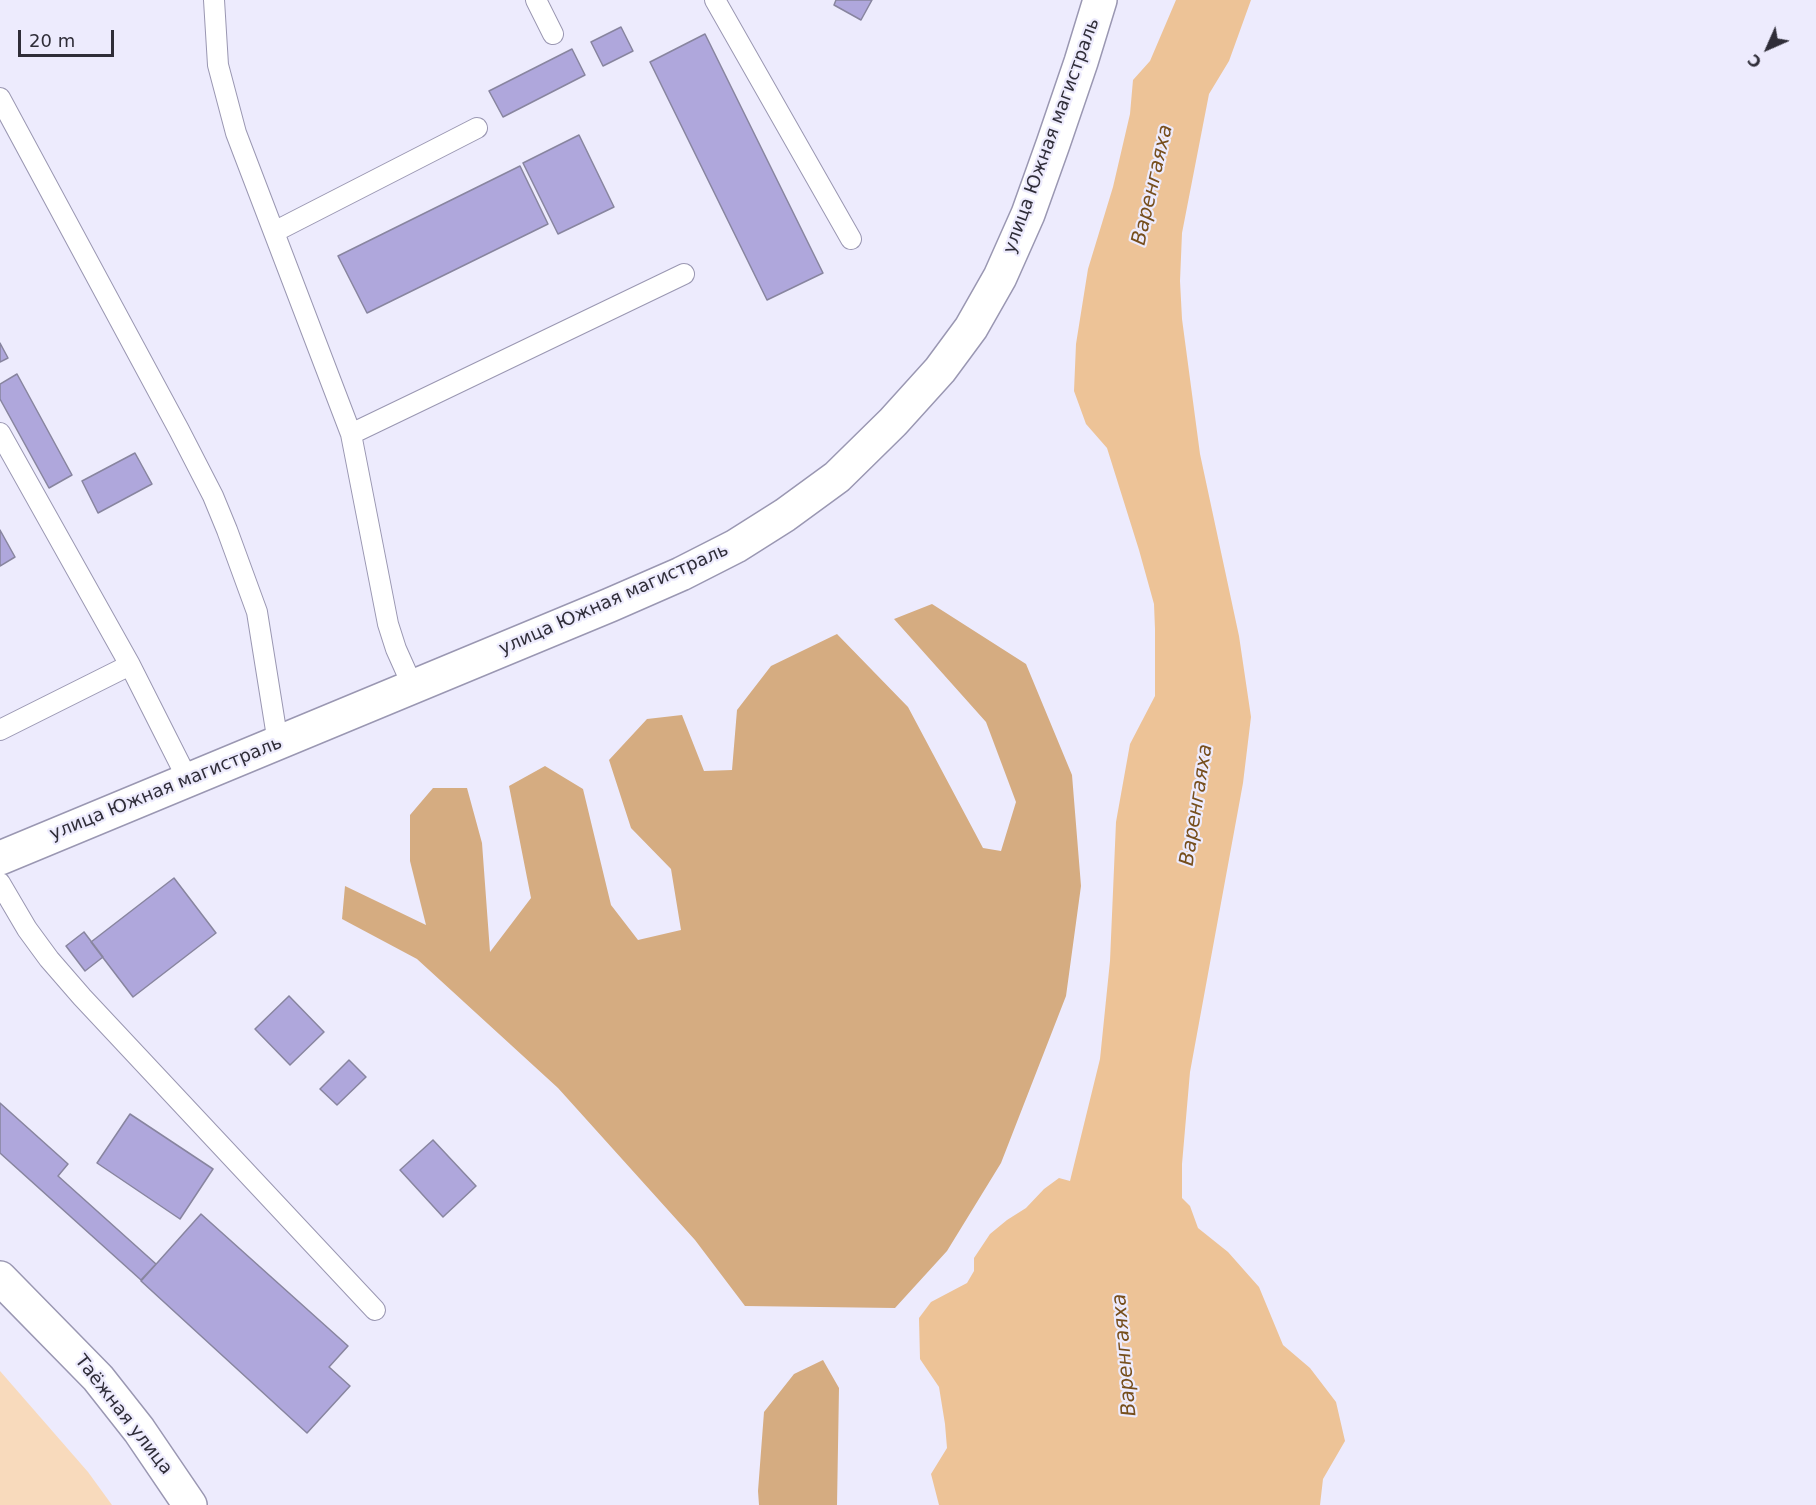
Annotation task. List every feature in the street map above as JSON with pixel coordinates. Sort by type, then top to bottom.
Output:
[{"type":"highway","name":"улица Южная магистраль","points":[[0,858],[681,574],[736,546],[785,515],[837,477],[893,422],[940,370],[971,328],[1000,277],[1028,214],[1100,0]]},
{"type":"highway","name":"Таёжная улица","points":[[0,1278],[98,1378],[139,1430],[190,1505]]},
{"type":"lane","points":[[214,0],[218,65],[236,133],[351,434],[388,624],[412,687]]},
{"type":"lane","points":[[536,0],[553,34]]},
{"type":"lane","points":[[714,0],[851,239]]},
{"type":"lane","points":[[0,98],[179,430],[224,521],[258,612],[278,743]]},
{"type":"lane","points":[[274,232],[477,128]]},
{"type":"lane","points":[[351,434],[684,274]]},
{"type":"lane","points":[[0,433],[130,665],[188,780]]},
{"type":"lane","points":[[0,730],[130,665]]},
{"type":"lane","points":[[0,883],[27,929],[62,974],[375,1310]]},
{"type":"shaded area","points":[[932,604],[1026,664],[1072,775],[1081,886],[1066,996],[1001,1163],[947,1251],[895,1308],[745,1306],[695,1240],[558,1088],[417,959],[342,919],[345,886],[426,925],[410,861],[410,815],[433,788],[467,788],[482,843],[490,952],[531,898],[509,786],[545,766],[583,789],[611,905],[638,940],[681,930],[671,869],[631,828],[609,760],[647,719],[682,715],[704,771],[732,770],[737,710],[771,666],[837,634],[908,707],[983,848],[1001,851],[1016,802],[986,722],[894,619]]},
{"type":"shaded area","points":[[823,1360],[839,1388],[837,1505],[759,1505],[764,1412],[794,1374]]},
{"type":"shaded area","points":[[0,1371],[88,1472],[112,1505],[0,1505]]},
{"type":"water","name":"Варенгаяха","points":[[1176,0],[1251,0],[1229,61],[1209,94],[1182,233],[1180,281],[1182,319],[1200,454],[1239,636],[1251,717],[1243,783],[1190,1072],[1182,1164],[1182,1198],[1190,1206],[1198,1228],[1228,1252],[1259,1287],[1283,1345],[1310,1368],[1336,1402],[1345,1441],[1323,1479],[1320,1505],[939,1505],[931,1474],[947,1448],[945,1424],[939,1387],[920,1359],[919,1318],[931,1302],[967,1283],[974,1271],[974,1258],[990,1234],[1026,1208],[1044,1189],[1059,1178],[1070,1181],[1100,1059],[1110,961],[1116,822],[1130,744],[1155,696],[1155,629],[1154,604],[1107,448],[1086,424],[1074,391],[1076,344],[1088,269],[1113,187],[1130,114],[1133,80],[1150,61]]},
{"type":"building","points":[[836,0],[872,0],[861,20],[834,5]]},
{"type":"building","points":[[621,27],[633,51],[603,66],[591,42]]},
{"type":"building","points":[[705,34],[823,273],[767,300],[650,62]]},
{"type":"building","points":[[572,49],[585,75],[503,117],[489,91]]},
{"type":"building","points":[[579,135],[614,207],[558,234],[523,163]]},
{"type":"building","points":[[520,166],[548,224],[367,313],[338,256]]},
{"type":"building","points":[[0,343],[8,358],[0,362]]},
{"type":"building","points":[[17,374],[72,475],[49,488],[0,399],[0,384]]},
{"type":"building","points":[[135,453],[152,484],[98,513],[82,481]]},
{"type":"building","points":[[0,530],[15,557],[0,566]]},
{"type":"building","points":[[174,878],[216,933],[133,997],[91,942]]},
{"type":"building","points":[[84,932],[103,957],[85,971],[66,946]]},
{"type":"building","points":[[289,996],[324,1032],[290,1065],[255,1029]]},
{"type":"building","points":[[349,1060],[366,1077],[337,1105],[320,1089]]},
{"type":"building","points":[[0,1103],[68,1164],[58,1176],[156,1264],[141,1280],[0,1153]]},
{"type":"building","points":[[130,1114],[213,1169],[180,1219],[97,1163]]},
{"type":"building","points":[[433,1140],[476,1186],[443,1217],[400,1170]]},
{"type":"building","points":[[201,1214],[348,1346],[329,1367],[350,1386],[307,1433],[141,1281]]}]
